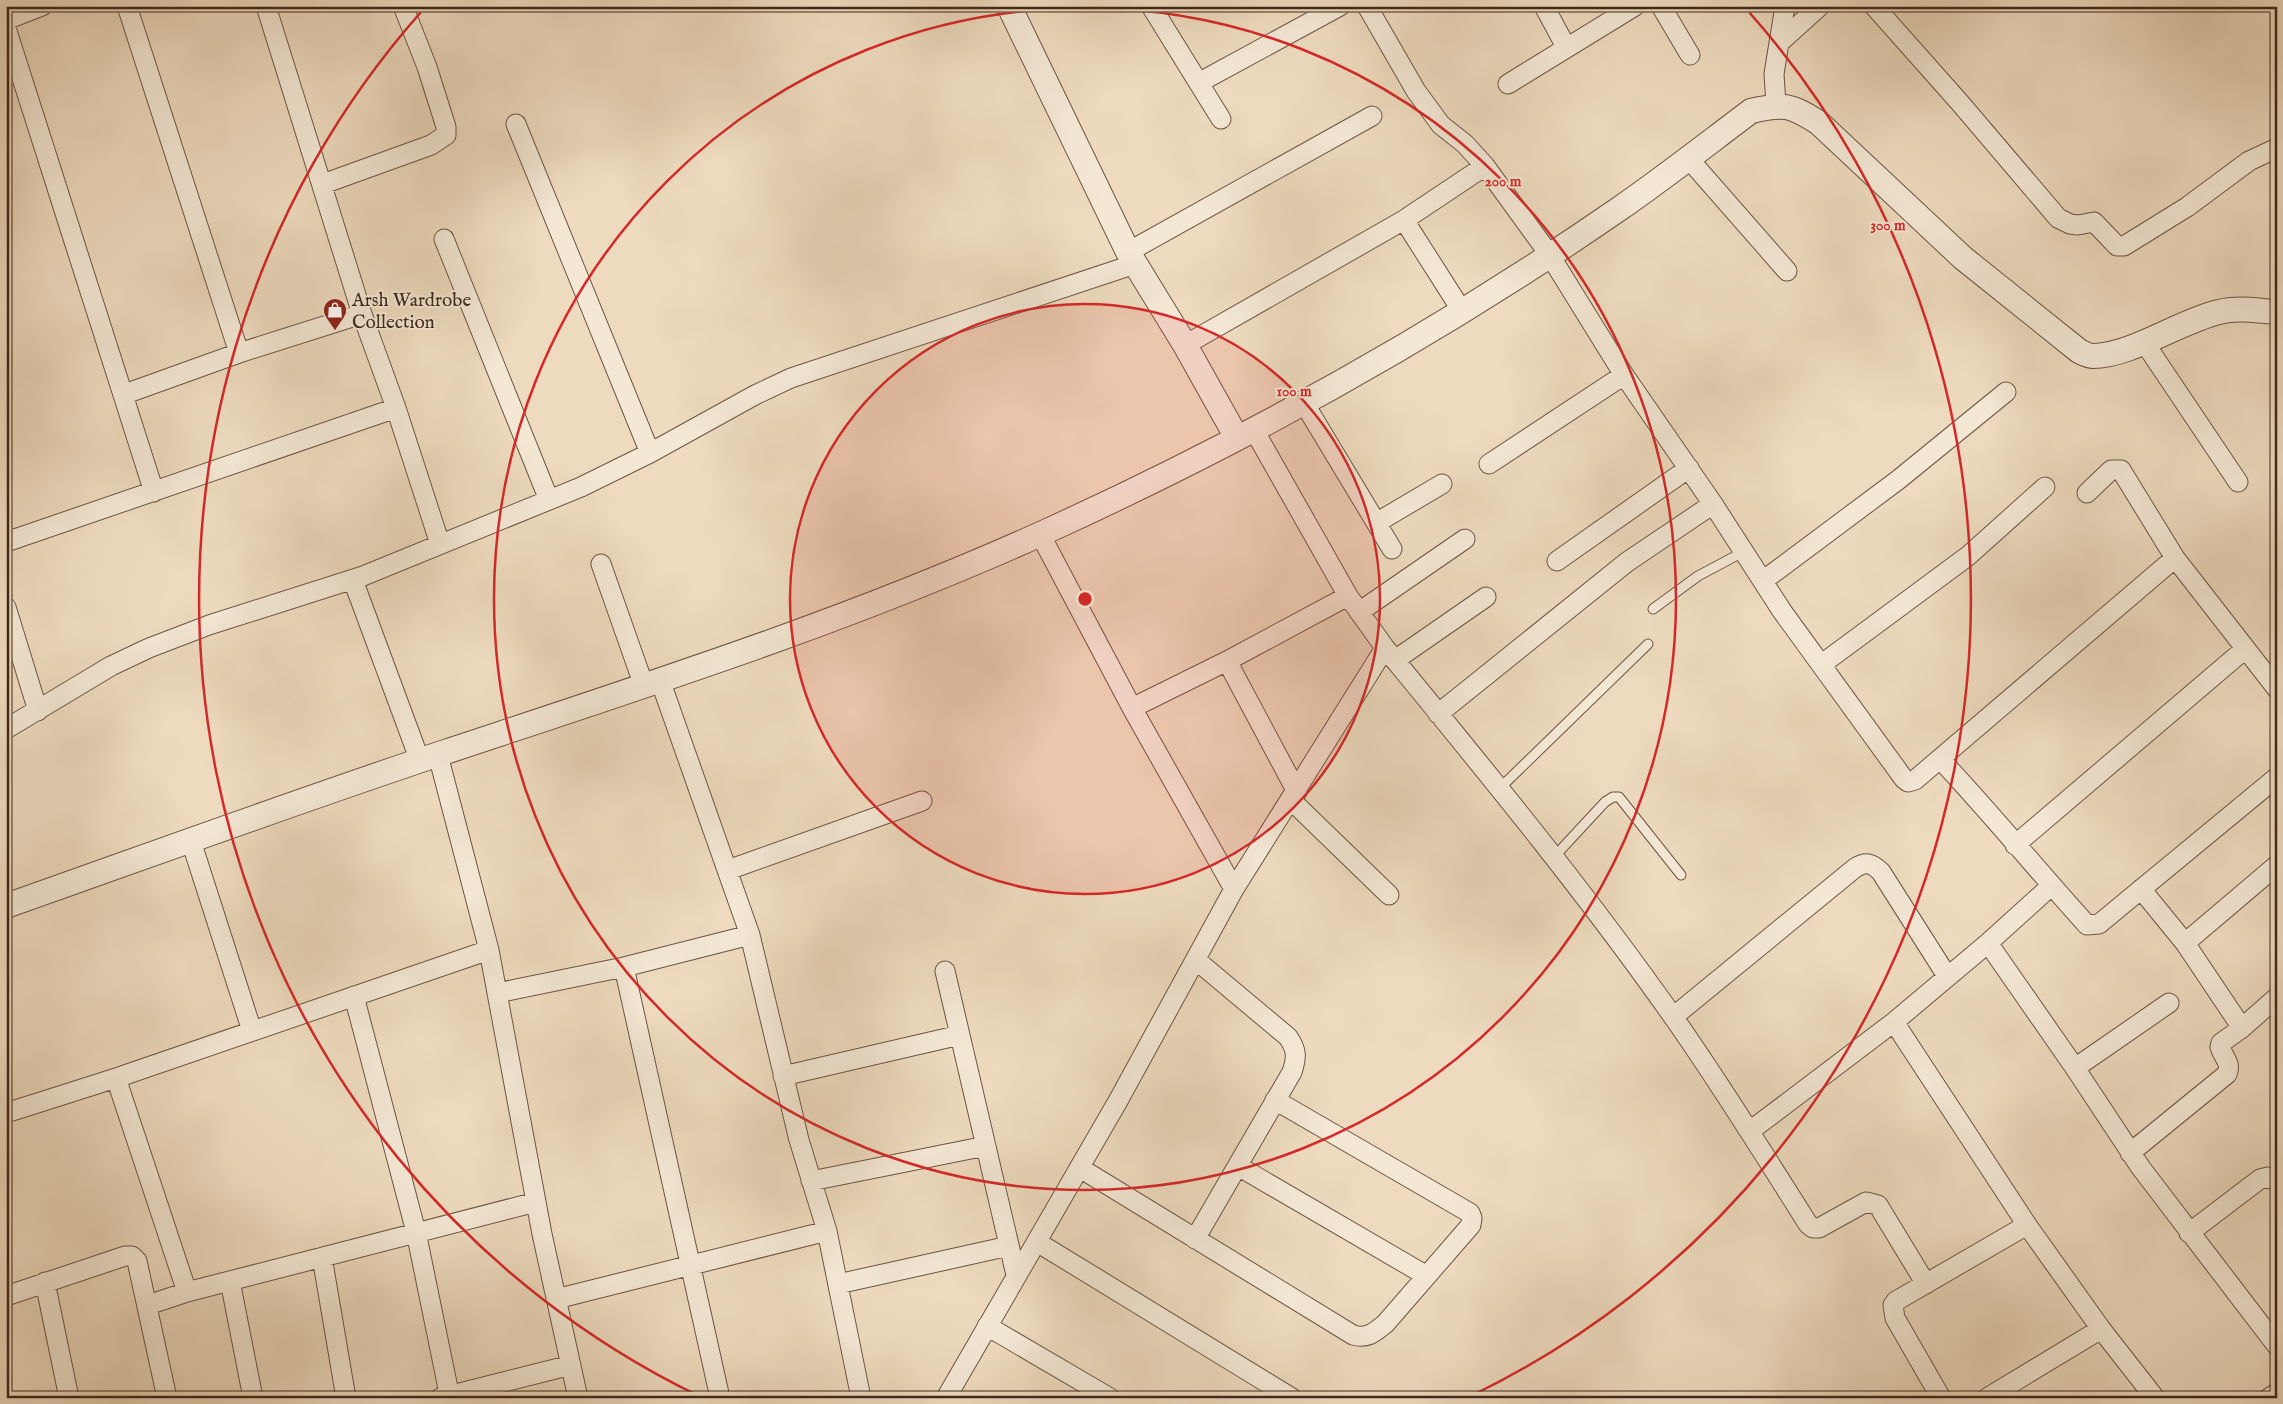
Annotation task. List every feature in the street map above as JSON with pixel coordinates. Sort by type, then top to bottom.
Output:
[{"type":"street","points":[[6,20],[42,6]]},
{"type":"street","points":[[127,6],[239,353]]},
{"type":"street","points":[[267,6],[362,314],[396,408],[440,544]]},
{"type":"street","points":[[323,184],[431,145],[446,135],[446,127],[427,67],[403,6]]},
{"type":"street","points":[[1009,6],[1132,258],[1185,346],[1245,434],[1359,612],[1390,654],[1554,857],[1673,1017],[1750,1130],[1808,1224],[1813,1228],[1819,1228],[1866,1202],[1878,1205],[1926,1284]]},
{"type":"street","points":[[1151,6],[1200,82],[1221,119]]},
{"type":"street","points":[[1200,82],[1340,6]]},
{"type":"street","points":[[1367,6],[1416,91],[1436,118],[1485,166],[1549,254],[1624,375],[1745,551],[1782,611],[1908,782],[1915,780],[2175,558]]},
{"type":"street","points":[[1544,6],[1566,47]]},
{"type":"street","points":[[1508,84],[1635,6]]},
{"type":"street","points":[[1661,6],[1690,55]]},
{"type":"street","points":[[1776,105],[1774,74],[1785,6]]},
{"type":"street","points":[[1779,44],[1820,6]]},
{"type":"street","points":[[1874,6],[2058,218],[2070,224],[2078,225],[2094,222],[2117,246],[2124,246],[2188,207],[2249,161],[2277,148]]},
{"type":"street","points":[[6,28],[125,394],[154,492]]},
{"type":"street","points":[[6,906],[429,758],[845,616],[1040,534],[1145,485],[1304,403],[1462,311],[1620,208],[1751,111],[1776,105],[1798,110],[1819,123],[1963,258],[2079,351],[2091,357],[2109,354],[2144,342],[2202,316],[2222,311],[2277,312]]},
{"type":"street","points":[[6,729],[111,666],[149,648],[209,625],[352,580],[582,487],[650,453],[755,395],[791,378],[1132,258],[1372,116]]},
{"type":"street","points":[[516,124],[650,453]]},
{"type":"street","points":[[1688,158],[1787,271]]},
{"type":"street","points":[[1185,346],[1404,220],[1485,166]]},
{"type":"street","points":[[1404,220],[1462,311]]},
{"type":"street","points":[[444,239],[548,500]]},
{"type":"street","points":[[125,394],[239,353],[362,314]]},
{"type":"street","points":[[2144,342],[2238,482]]},
{"type":"street","points":[[1489,464],[1624,375]]},
{"type":"street","points":[[1764,580],[1898,480],[2006,392]]},
{"type":"street","points":[[1304,403],[1392,549]]},
{"type":"street","points":[[6,542],[396,408]]},
{"type":"street","points":[[1557,561],[1689,468]]},
{"type":"street","points":[[2087,492],[2111,470],[2121,470],[2175,558],[2277,689]]},
{"type":"street","points":[[1376,523],[1442,484]]},
{"type":"street","points":[[1822,664],[1968,556],[2045,487]]},
{"type":"street","points":[[1438,714],[1627,562],[1713,504]]},
{"type":"street","points":[[1040,534],[1132,708],[1234,890]]},
{"type":"street","points":[[1359,612],[1465,539]]},
{"type":"street","points":[[601,564],[728,870],[750,935],[798,1140],[827,1231],[861,1398]]},
{"type":"street","points":[[352,580],[429,758],[489,950],[536,1202],[578,1398]]},
{"type":"street","points":[[1132,708],[1227,661],[1348,596]]},
{"type":"street","points":[[946,1398],[1080,1168],[1234,890],[1294,796],[1390,654],[1486,597]]},
{"type":"street","points":[[6,607],[38,711]]},
{"type":"street","points":[[2015,845],[2245,649]]},
{"type":"street","points":[[1227,661],[1294,796],[1388,895]]},
{"type":"street","points":[[1940,759],[2051,886],[2087,924],[2093,926],[2099,924],[2277,777]]},
{"type":"street","points":[[728,870],[922,801]]},
{"type":"street","points":[[191,841],[252,1031]]},
{"type":"street","points":[[1673,1017],[1855,868],[1864,863],[1873,864],[1881,872],[1947,976]]},
{"type":"street","points":[[2185,943],[2277,865]]},
{"type":"street","points":[[1750,1130],[1894,1022],[1988,943],[2051,886]]},
{"type":"street","points":[[2141,888],[2185,943],[2242,1028]]},
{"type":"street","points":[[496,993],[624,967],[750,935]]},
{"type":"street","points":[[1988,943],[2075,1068],[2130,1153],[2277,1346]]},
{"type":"street","points":[[6,1113],[116,1078],[489,950]]},
{"type":"street","points":[[1195,1239],[1292,1072],[1297,1058],[1296,1048],[1288,1036],[1196,960]]},
{"type":"street","points":[[624,967],[720,1398]]},
{"type":"street","points":[[945,971],[1016,1275]]},
{"type":"street","points":[[354,996],[416,1232],[447,1397],[571,1365]]},
{"type":"street","points":[[2130,1153],[2227,1074],[2230,1068],[2220,1047],[2221,1043],[2277,998]]},
{"type":"street","points":[[2075,1068],[2169,1003]]},
{"type":"street","points":[[1894,1022],[2027,1225],[2101,1329],[2155,1398]]},
{"type":"street","points":[[783,1076],[960,1035]]},
{"type":"street","points":[[116,1078],[187,1292]]},
{"type":"street","points":[[1080,1168],[1352,1335],[1363,1338],[1372,1335],[1385,1324],[1471,1225],[1472,1218],[1470,1213],[1276,1100]]},
{"type":"street","points":[[812,1181],[986,1146]]},
{"type":"street","points":[[1238,1166],[1427,1276]]},
{"type":"street","points":[[2190,1233],[2260,1179],[2268,1177],[2277,1181]]},
{"type":"street","points":[[148,1305],[187,1292],[536,1202]]},
{"type":"street","points":[[1941,1398],[1893,1312],[1893,1306],[1896,1301],[2027,1225]]},
{"type":"street","points":[[556,1299],[827,1231]]},
{"type":"street","points":[[1037,1242],[1266,1391],[1292,1398]]},
{"type":"street","points":[[838,1284],[1009,1246]]},
{"type":"street","points":[[6,1296],[125,1256],[132,1256],[137,1261],[148,1305],[167,1398]]},
{"type":"street","points":[[322,1257],[346,1398]]},
{"type":"street","points":[[230,1281],[253,1398]]},
{"type":"street","points":[[45,1282],[68,1398]]},
{"type":"street","points":[[987,1326],[1110,1398]]},
{"type":"street","points":[[1987,1398],[2101,1329]]},
{"type":"street","points":[[2269,1398],[2277,1393]]},
{"type":"lane","points":[[1653,610],[1698,576],[1745,551]]},
{"type":"lane","points":[[1498,789],[1648,644]]},
{"type":"lane","points":[[1554,857],[1605,802],[1613,797],[1619,797],[1681,875]]},
{"type":"place","name":"Arsh Wardrobe Collection","points":[[335,331]]}]
